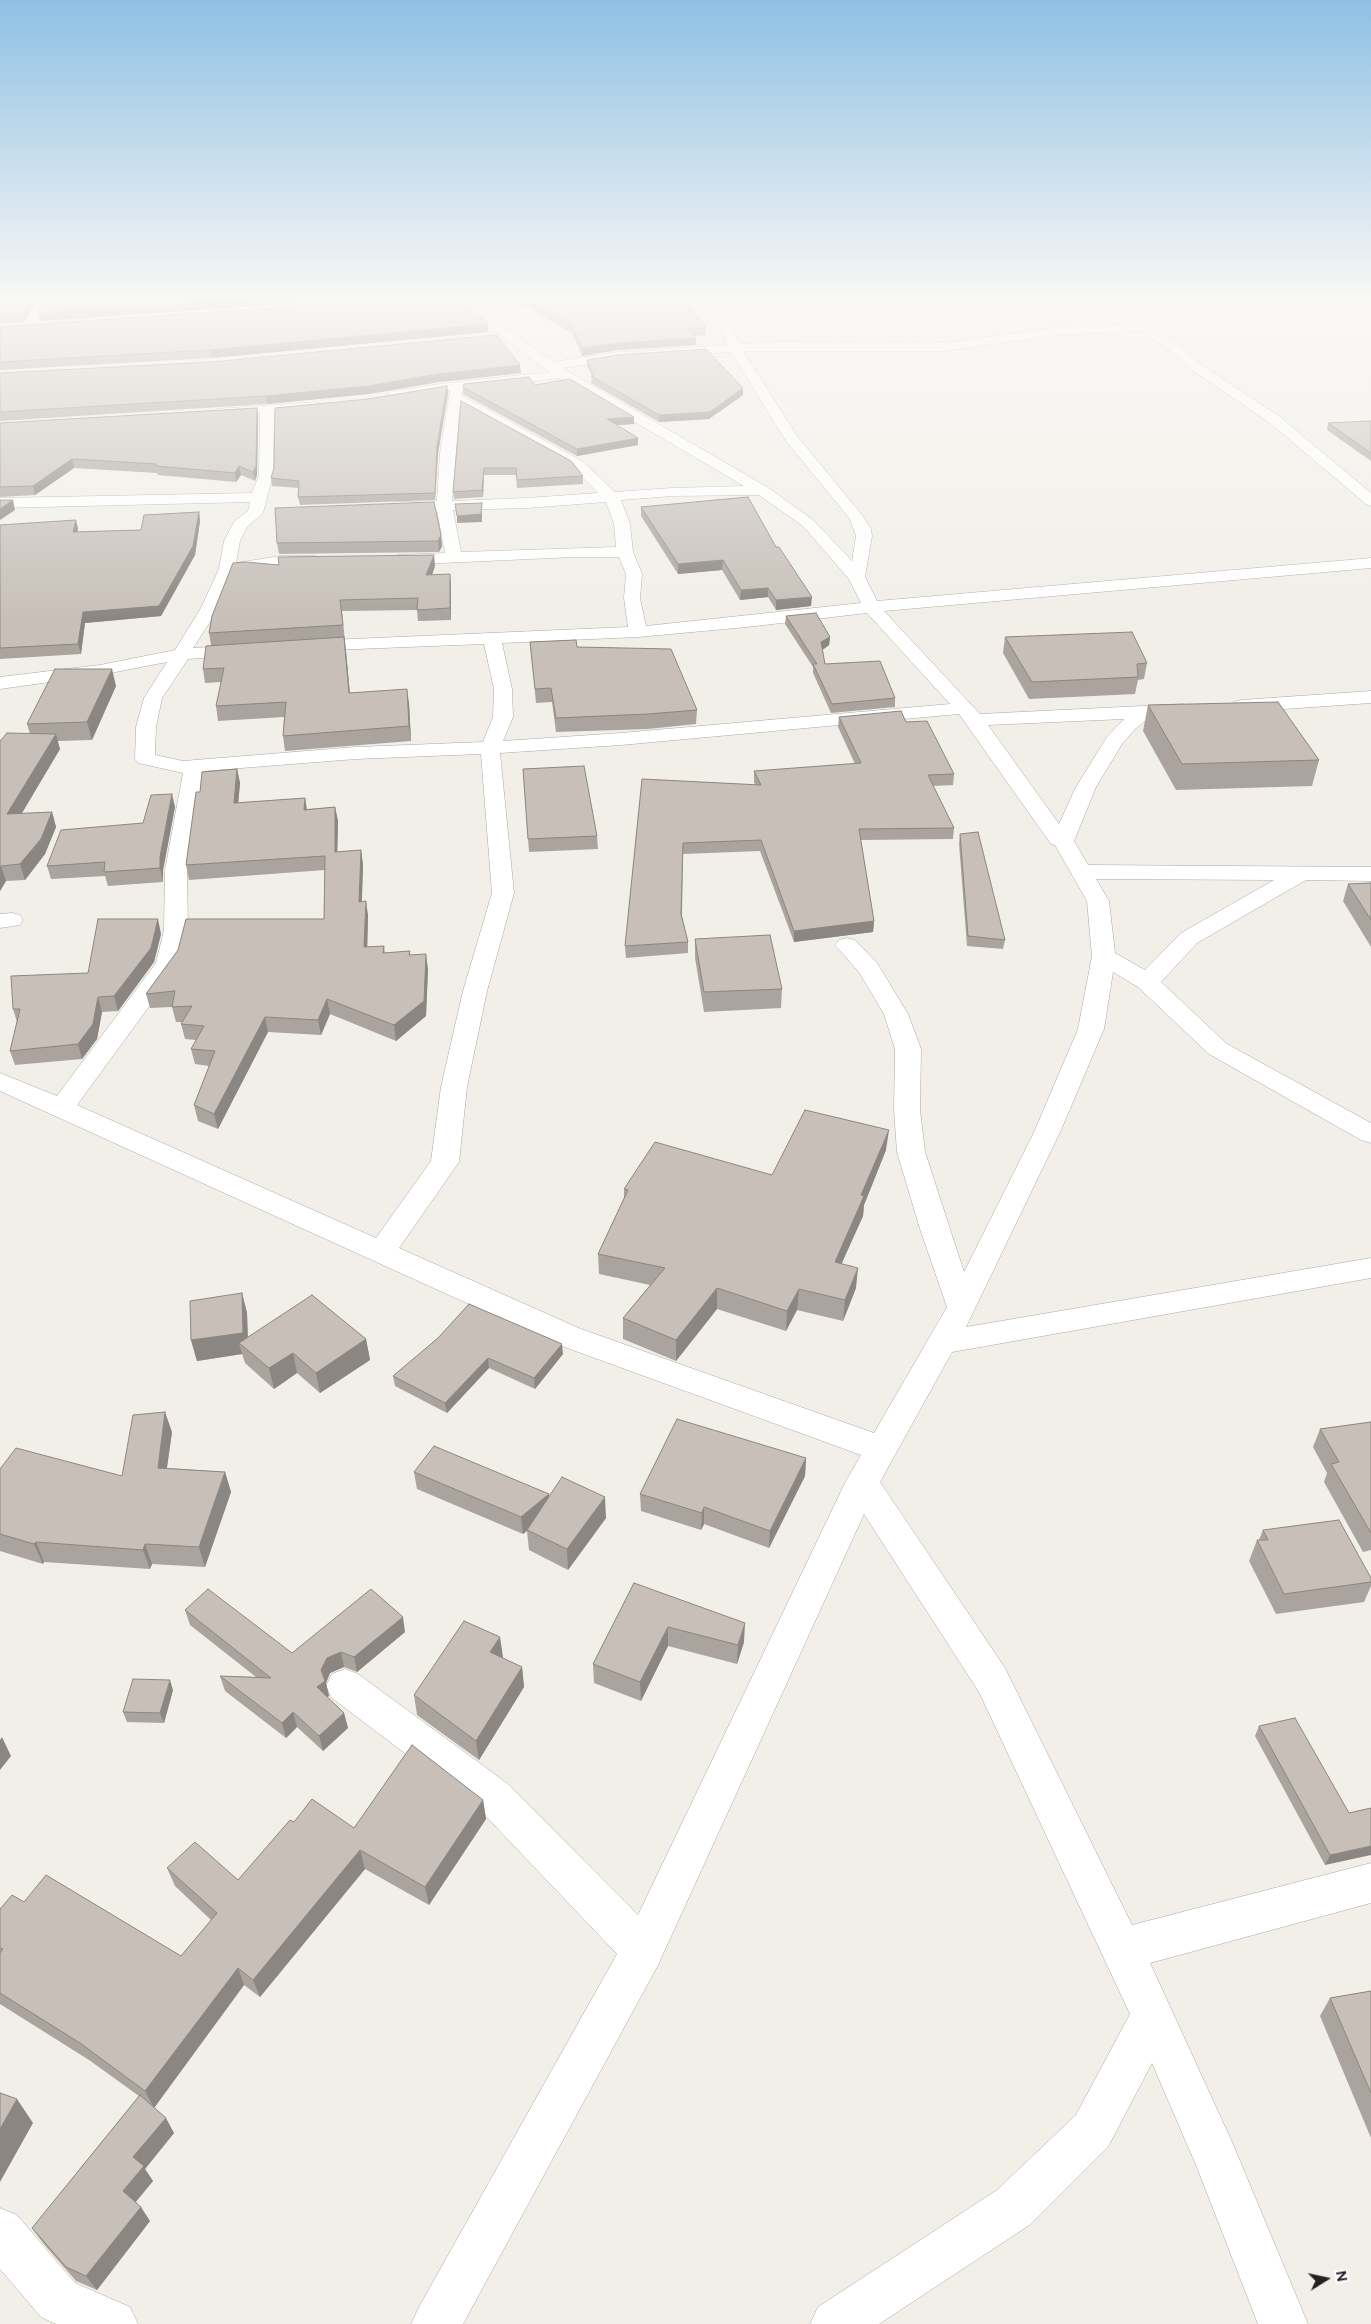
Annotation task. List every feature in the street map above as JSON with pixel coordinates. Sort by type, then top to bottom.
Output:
[{"type":"street","points":[[454,403],[447,452],[444,505],[454,557]]},
{"type":"street","points":[[477,403],[577,464],[597,485],[612,496],[622,524],[626,552],[634,574],[632,598],[638,632]]},
{"type":"street","points":[[436,2324],[643,1950],[871,1466],[962,1307],[1048,1130],[1091,1030],[1104,956],[1098,901],[1063,841],[1059,839],[970,714],[871,607],[857,577],[808,523],[762,490],[613,403]]},
{"type":"street","points":[[770,403],[791,438],[857,518],[863,529],[864,536],[857,577]]},
{"type":"street","points":[[1250,403],[1275,420],[1371,501]]},
{"type":"street","points":[[209,413],[267,410],[322,404]]},
{"type":"street","points":[[255,513],[258,497],[266,475],[267,410]]},
{"type":"street","points":[[377,507],[527,503],[672,492],[762,490]]},
{"type":"street","points":[[0,503],[258,497]]},
{"type":"street","points":[[274,512],[255,513],[240,525],[232,541],[227,568],[210,608],[186,642],[182,654],[153,698],[146,727],[146,759],[183,767],[194,767],[374,752],[490,748],[970,714],[1144,713],[1204,709]]},
{"type":"street","points":[[382,560],[574,552],[626,552]]},
{"type":"street","points":[[227,568],[280,561],[335,561]]},
{"type":"street","points":[[288,647],[389,641],[492,639],[638,632],[747,622],[871,607],[1371,563]]},
{"type":"street","points":[[381,1253],[445,1162],[454,1087],[476,992],[503,893],[490,748],[503,717],[503,689],[492,639]]},
{"type":"street","points":[[0,683],[100,670],[182,654],[260,649]]},
{"type":"street","points":[[1224,707],[1371,697]]},
{"type":"street","points":[[1063,841],[1086,786],[1114,741],[1128,725],[1144,713]]},
{"type":"street","points":[[61,1109],[127,1017],[168,964],[176,930],[176,870],[194,767]]},
{"type":"street","points":[[1081,872],[1371,874]]},
{"type":"street","points":[[1147,982],[1189,938],[1301,874]]},
{"type":"street","points":[[847,945],[869,968],[896,1014],[908,1049],[907,1110],[911,1152],[934,1229],[962,1307]]},
{"type":"street","points":[[1104,956],[1147,982],[1218,1050],[1371,1134]]},
{"type":"street","points":[[0,1081],[570,1337],[871,1466],[992,1680],[1122,1949],[1216,2158],[1283,2324]]},
{"type":"street","points":[[941,1343],[1371,1268]]},
{"type":"street","points":[[345,1686],[494,1797],[643,1950]]},
{"type":"street","points":[[1122,1949],[1371,1884]]},
{"type":"street","points":[[835,2324],[1014,2207],[1092,2131],[1153,2015]]},
{"type":"street","points":[[0,2232],[58,2300],[113,2324]]},
{"type":"building","points":[[0,403],[142,403],[0,412]]},
{"type":"building","points":[[322,403],[444,403],[437,446],[435,493],[298,497],[299,481],[271,478],[274,468],[275,408]]},
{"type":"building","points":[[461,403],[465,403],[571,461],[583,476],[517,480],[516,468],[484,468],[482,490],[453,492]]},
{"type":"building","points":[[493,403],[611,403],[634,417],[607,419],[638,438],[577,449]]},
{"type":"building","points":[[639,403],[722,403],[710,412],[659,415]]},
{"type":"building","points":[[257,408],[256,466],[253,472],[239,466],[235,473],[156,466],[156,464],[72,459],[33,486],[0,487],[0,423]]},
{"type":"building","points":[[1371,421],[1371,453],[1328,423]]},
{"type":"building","points":[[748,497],[776,547],[779,547],[812,597],[776,600],[768,588],[741,590],[723,560],[678,564],[641,507]]},
{"type":"building","points":[[0,500],[13,500],[0,509]]},
{"type":"building","points":[[434,502],[441,535],[438,541],[277,543],[275,508]]},
{"type":"building","points":[[482,503],[481,514],[457,516],[455,504]]},
{"type":"building","points":[[199,512],[193,546],[159,606],[83,612],[78,644],[0,648],[0,525],[76,520],[73,532],[141,530],[144,515]]},
{"type":"building","points":[[434,555],[426,575],[450,574],[450,608],[417,610],[418,598],[340,600],[343,625],[209,633],[212,616],[233,563],[245,562],[279,565],[278,557]]},
{"type":"building","points":[[816,613],[830,637],[821,642],[825,664],[880,661],[895,698],[832,704],[813,664],[817,664],[786,616]]},
{"type":"building","points":[[1132,632],[1147,663],[1137,664],[1138,677],[1032,682],[1005,637]]},
{"type":"building","points":[[344,637],[349,693],[407,689],[409,726],[283,736],[286,702],[216,706],[224,668],[203,669],[206,646]]},
{"type":"building","points":[[576,640],[577,647],[671,649],[697,710],[556,718],[551,688],[535,689],[530,642]]},
{"type":"building","points":[[55,669],[112,669],[87,722],[27,724]]},
{"type":"building","points":[[1278,702],[1319,760],[1182,764],[1148,705]]},
{"type":"building","points":[[901,711],[906,722],[927,721],[954,774],[928,775],[954,828],[859,829],[874,921],[794,931],[761,840],[683,843],[681,914],[688,942],[625,946],[642,779],[761,785],[754,771],[861,763],[839,717]]},
{"type":"building","points":[[7,733],[56,734],[7,814],[52,812],[41,839],[20,864],[0,867],[0,741]]},
{"type":"building","points":[[584,766],[597,836],[528,839],[523,769]]},
{"type":"building","points":[[237,769],[234,803],[305,798],[304,810],[335,807],[335,852],[361,850],[359,902],[366,901],[364,947],[384,946],[383,953],[410,951],[409,955],[426,954],[424,1001],[394,1025],[327,999],[318,1020],[265,1017],[214,1114],[194,1105],[215,1051],[191,1049],[204,1026],[181,1024],[192,1006],[172,1007],[175,991],[146,994],[178,950],[186,919],[324,919],[325,856],[186,865],[196,792],[200,792],[202,772]]},
{"type":"building","points":[[172,794],[160,857],[160,868],[104,872],[105,862],[47,866],[61,830],[143,823],[151,795]]},
{"type":"building","points":[[978,832],[1005,940],[968,936],[960,834]]},
{"type":"building","points":[[1371,883],[1371,920],[1348,884]]},
{"type":"building","points":[[98,919],[158,919],[151,948],[114,996],[98,997],[93,1024],[78,1044],[10,1051],[20,1009],[13,1009],[11,976],[88,973]]},
{"type":"building","points":[[770,935],[782,989],[704,992],[695,939]]},
{"type":"building","points":[[805,1110],[889,1130],[861,1195],[864,1196],[835,1262],[858,1268],[845,1300],[799,1289],[787,1311],[717,1288],[676,1340],[623,1318],[665,1268],[598,1254],[628,1190],[624,1189],[655,1142],[772,1175]]},
{"type":"building","points":[[242,1293],[243,1333],[191,1340],[190,1301]]},
{"type":"building","points":[[312,1295],[366,1339],[316,1373],[293,1353],[269,1368],[239,1343]]},
{"type":"building","points":[[469,1304],[562,1344],[534,1378],[488,1358],[445,1403],[393,1376],[438,1338]]},
{"type":"building","points":[[165,1412],[158,1468],[225,1472],[199,1547],[145,1544],[143,1550],[36,1542],[34,1544],[0,1534],[0,1469],[16,1448],[122,1476],[133,1415]]},
{"type":"building","points":[[677,1419],[806,1458],[770,1531],[704,1507],[702,1513],[640,1494]]},
{"type":"building","points":[[1371,1422],[1371,1533],[1331,1464],[1339,1462],[1320,1429]]},
{"type":"building","points":[[434,1446],[549,1494],[521,1517],[414,1472]]},
{"type":"building","points":[[562,1477],[605,1497],[567,1549],[527,1530]]},
{"type":"building","points":[[1339,1520],[1371,1578],[1371,1582],[1284,1594],[1257,1540],[1268,1540],[1263,1530]]},
{"type":"building","points":[[634,1583],[745,1623],[738,1645],[668,1627],[640,1682],[593,1664]]},
{"type":"building","points":[[208,1589],[292,1653],[371,1589],[403,1617],[354,1657],[341,1652],[327,1658],[321,1670],[325,1681],[317,1687],[344,1713],[319,1736],[293,1712],[282,1723],[220,1676],[271,1678],[185,1610]]},
{"type":"building","points":[[464,1621],[500,1637],[490,1652],[522,1667],[476,1741],[414,1695]]},
{"type":"building","points":[[133,1679],[170,1680],[160,1713],[123,1712]]},
{"type":"building","points":[[1295,1718],[1349,1813],[1371,1808],[1371,1846],[1330,1855],[1259,1726]]},
{"type":"building","points":[[412,1745],[483,1800],[425,1887],[360,1850],[253,1980],[238,1968],[145,2091],[80,2043],[0,1993],[0,1953],[3,1949],[0,1948],[0,1909],[12,1895],[24,1902],[46,1875],[181,1956],[217,1913],[167,1868],[195,1842],[238,1880],[290,1820],[294,1822],[312,1799],[354,1828]]},
{"type":"building","points":[[1371,1991],[1371,2093],[1330,1998]]},
{"type":"building","points":[[0,2093],[17,2099],[0,2129]]},
{"type":"building","points":[[140,2095],[166,2118],[133,2157],[144,2166],[123,2191],[141,2207],[86,2276],[66,2267],[32,2228]]}]
